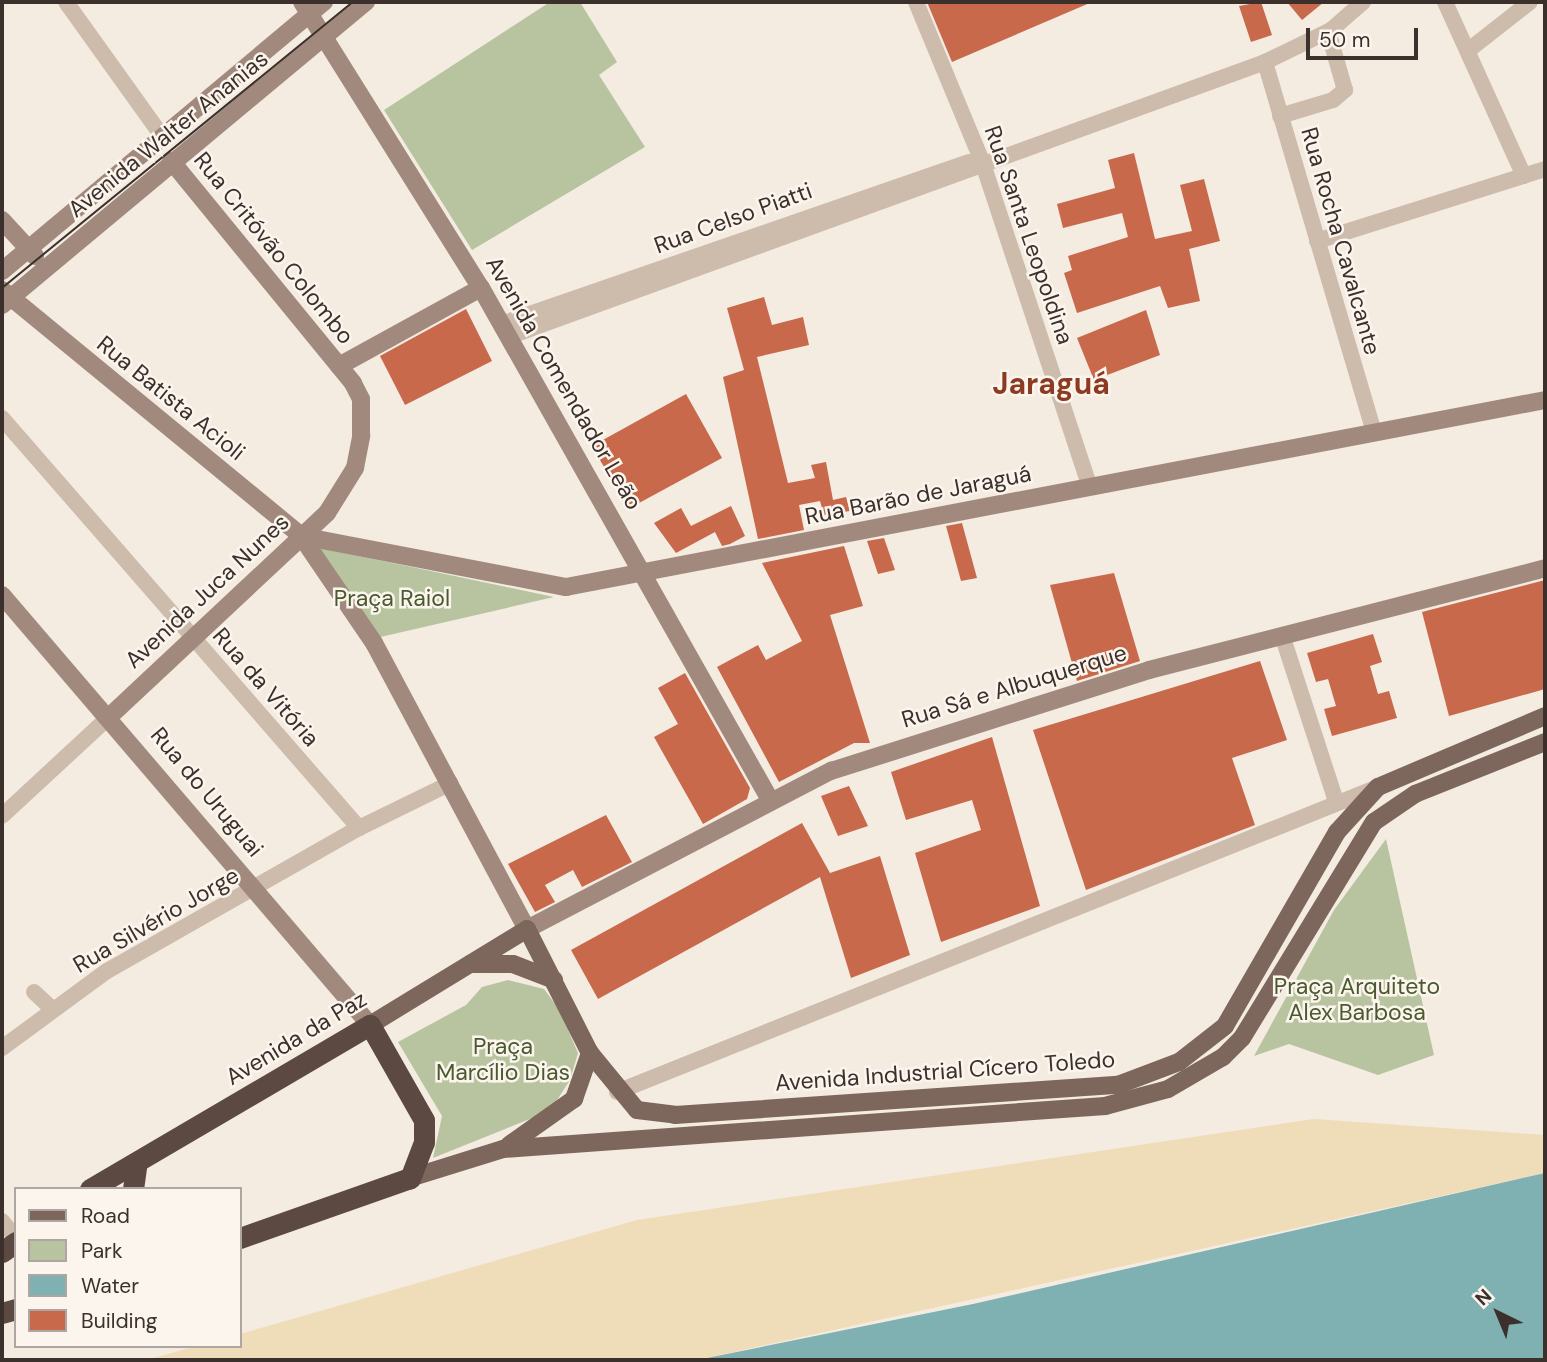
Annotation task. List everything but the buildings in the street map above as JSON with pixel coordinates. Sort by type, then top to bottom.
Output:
[{"type":"highway","name":"Avenida da Paz","points":[[93,1187],[370,1025]]},
{"type":"highway","points":[[242,1237],[410,1178],[424,1142],[424,1120],[370,1025]]},
{"type":"highway","points":[[133,1187],[137,1162]]},
{"type":"main road","name":"Avenida Industrial Cícero Toledo","points":[[527,929],[590,1053],[617,1092],[637,1110],[675,1115],[1118,1085],[1179,1062],[1225,1026],[1337,832],[1378,787],[1545,716]]},
{"type":"main road","name":"Avenida Industrial Cícero Toledo","points":[[503,1149],[1104,1107],[1168,1089],[1223,1057],[1242,1038],[1374,822],[1415,794],[1545,742]]},
{"type":"main road","name":"Avenida da Paz","points":[[370,1025],[463,965],[527,929]]},
{"type":"main road","points":[[463,965],[513,964],[554,980]]},
{"type":"main road","points":[[410,1178],[503,1149],[574,1099],[590,1053]]},
{"type":"street","points":[[66,2],[162,136]]},
{"type":"street","name":"Avenida Walter Ananias","points":[[2,271],[162,136],[306,8],[324,2]]},
{"type":"street","name":"Avenida Walter Ananias","points":[[5,297],[366,2]]},
{"type":"street","name":"Rua Santa Leopoldina","points":[[916,2],[982,161],[1090,487]]},
{"type":"street","name":"Rua Celso Piatti","points":[[504,331],[1265,62],[1328,31],[1363,2]]},
{"type":"street","points":[[1445,2],[1470,49],[1524,176]]},
{"type":"street","points":[[1470,49],[1530,2]]},
{"type":"street","name":"Avenida Comendador Leão","points":[[306,8],[481,288],[647,573],[769,798]]},
{"type":"street","points":[[1280,116],[1333,100],[1345,90],[1328,31]]},
{"type":"street","name":"Rua Rocha Cavalcante","points":[[1265,62],[1374,432]]},
{"type":"street","name":"Rua Critóvão Colombo","points":[[170,161],[339,366]]},
{"type":"street","points":[[1317,241],[1545,169]]},
{"type":"street","points":[[2,220],[45,266]]},
{"type":"street","points":[[339,366],[481,288]]},
{"type":"street","name":"Rua Batista Acioli","points":[[5,297],[301,536]]},
{"type":"street","name":"Avenida Juca Nunes","points":[[2,816],[327,513],[355,468],[361,399],[339,366]]},
{"type":"street","name":"Rua Barão de Jaraguá","points":[[301,536],[537,585],[647,573],[1545,400]]},
{"type":"street","name":"Rua da Vitória","points":[[2,418],[359,828]]},
{"type":"street","points":[[301,536],[374,643],[527,929]]},
{"type":"street","name":"Rua Sá e Albuquerque","points":[[527,929],[769,798],[909,743],[1282,635],[1545,568]]},
{"type":"street","name":"Rua do Uruguai","points":[[2,595],[110,716],[370,1025]]},
{"type":"street","points":[[1282,635],[1336,801]]},
{"type":"street","name":"Rua Silvério Jorge","points":[[2,1048],[107,971],[257,889],[359,828],[451,783]]},
{"type":"street","points":[[617,1092],[1081,911],[1336,801],[1378,787]]},
{"type":"street","points":[[34,992],[52,1009]]},
{"type":"street","points":[[2,1221],[14,1237]]},
{"type":"green space","points":[[550,2],[580,2],[617,62],[599,75],[645,147],[472,250],[384,110]]},
{"type":"green space","name":"Praça Raiol","points":[[319,548],[412,567],[554,597],[376,638]]},
{"type":"green space","name":"Praça Arquiteto Alex Barbosa","points":[[1386,839],[1434,1055],[1378,1075],[1289,1044],[1254,1056],[1334,910]]},
{"type":"green space","name":"Praça Marcílio Dias","points":[[508,980],[544,989],[559,1009],[578,1053],[570,1080],[550,1111],[433,1158],[442,1116],[398,1042],[466,1005],[482,987]]},
{"type":"sand","points":[[1314,1119],[1545,1135],[1545,1173],[697,1360],[147,1360],[189,1348],[242,1348],[242,1333],[637,1220]]},
{"type":"water","points":[[1545,1173],[1545,1360],[697,1360],[973,1304]]},
{"type":"tram line","points":[[2,288],[353,2]]},
{"type":"district","name":"Jaraguá","points":[[1051,384]]}]
